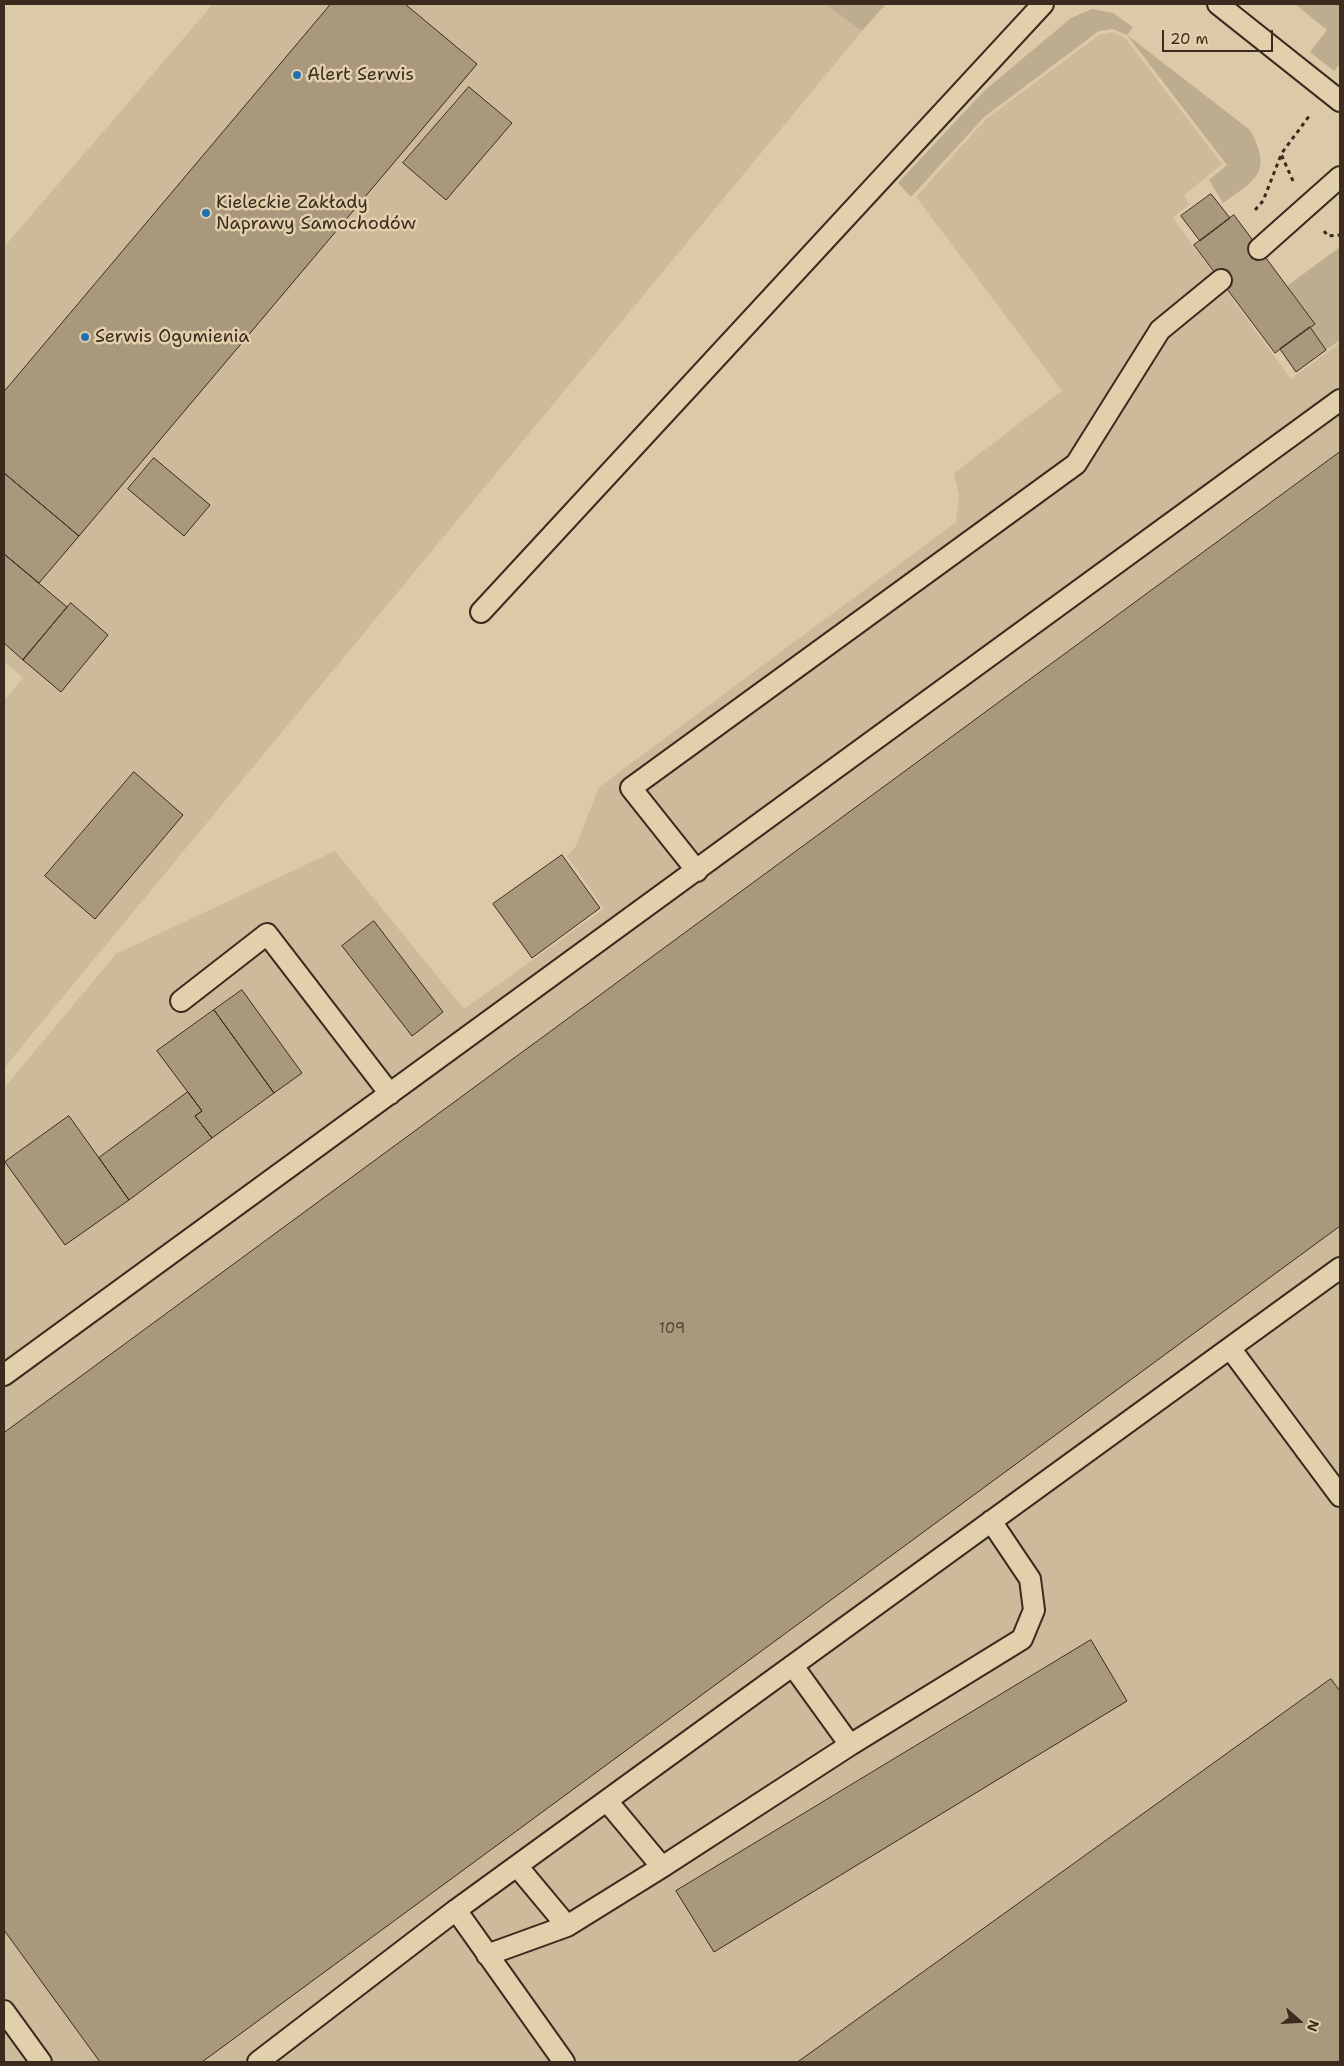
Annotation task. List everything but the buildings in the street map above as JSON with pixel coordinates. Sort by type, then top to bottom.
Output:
[{"type":"lane","points":[[481,612],[1043,4]]},
{"type":"lane","points":[[1218,4],[1334,96]]},
{"type":"lane","points":[[1259,249],[1340,177]]},
{"type":"lane","points":[[697,870],[630,788],[1076,464],[1160,330],[1221,280]]},
{"type":"lane","points":[[4,1375],[1340,400]]},
{"type":"lane","points":[[181,1001],[267,934],[390,1094]]},
{"type":"lane","points":[[258,2062],[456,1910],[1340,1268]]},
{"type":"lane","points":[[1230,1348],[1340,1496]]},
{"type":"lane","points":[[487,1955],[567,1926],[850,1745],[1022,1639],[1034,1610],[1030,1579],[991,1521]]},
{"type":"lane","points":[[792,1666],[850,1745]]},
{"type":"lane","points":[[607,1800],[662,1867]]},
{"type":"lane","points":[[517,1866],[567,1926]]},
{"type":"lane","points":[[456,1910],[564,2062]]},
{"type":"lane","points":[[4,2011],[41,2062]]},
{"type":"path","points":[[1252,213],[1263,201],[1281,154],[1334,96]]},
{"type":"path","points":[[1281,154],[1305,208],[1328,236],[1340,236]]},
{"type":"shaded area","points":[[213,4],[825,4],[862,31],[4,1068],[4,701],[23,678],[4,661],[4,247]]},
{"type":"shaded area","points":[[825,4],[886,4],[862,31]]},
{"type":"shaded area","points":[[1295,4],[1340,4],[1340,64],[1334,71],[1310,52],[1327,30]]},
{"type":"shaded area","points":[[1092,9],[1113,13],[1133,27],[1127,35],[1113,29],[1099,31],[984,117],[911,197],[898,183],[984,91],[1071,18]]},
{"type":"shaded area","points":[[1113,32],[1125,38],[1222,164],[1184,195],[1189,204],[1173,218],[1291,379],[1340,343],[1340,2062],[4,2062],[4,1088],[116,954],[335,851],[464,1009],[604,909],[567,856],[576,846],[599,787],[956,522],[959,495],[954,473],[1062,391],[916,197],[986,119],[1099,35]]},
{"type":"shaded area","points":[[1127,35],[1250,130],[1257,144],[1260,156],[1257,174],[1244,188],[1223,203],[1209,180],[1227,165]]},
{"type":"shaded area","points":[[1340,247],[1340,340],[1326,350],[1310,327],[1315,323],[1287,286]]},
{"type":"place","name":"Alert Serwis","points":[[297,75]]},
{"type":"place","name":"Kieleckie Zakłady Naprawy Samochodów","points":[[206,213]]},
{"type":"place","name":"Serwis Ogumienia","points":[[85,337]]}]
